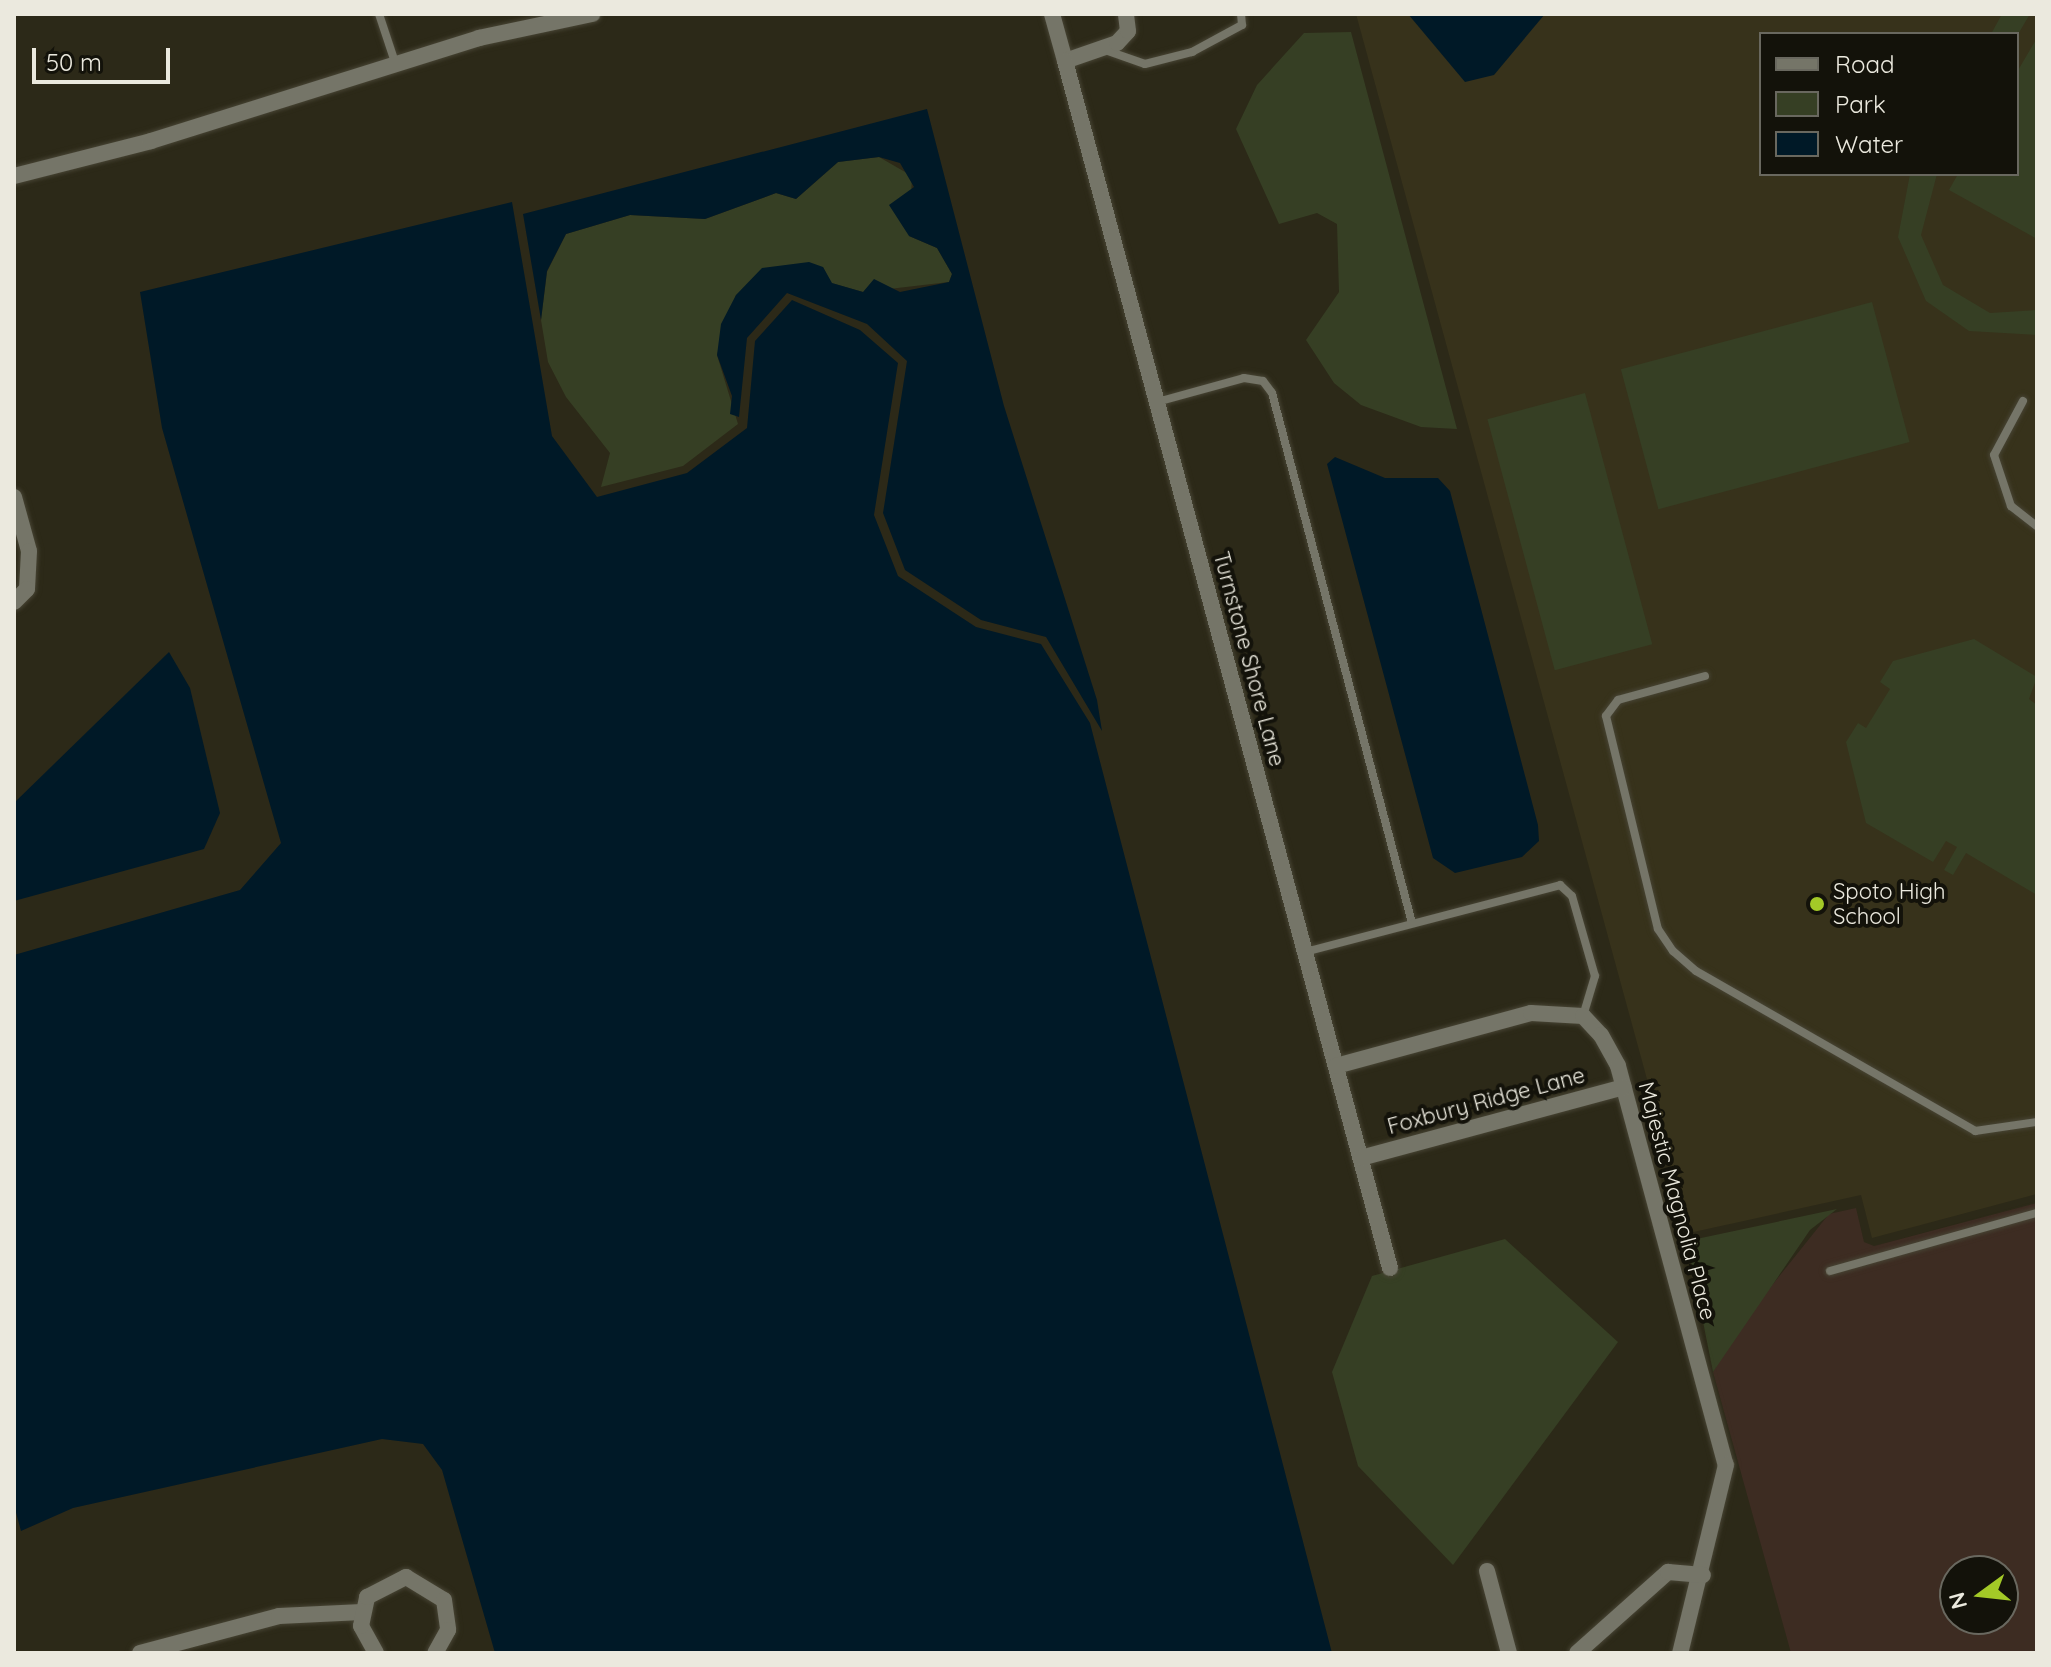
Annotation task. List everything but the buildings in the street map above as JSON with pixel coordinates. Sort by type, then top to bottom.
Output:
[{"type":"street","points":[[14,176],[166,137],[395,62],[592,14]]},
{"type":"street","name":"Turnstone Shore Lane","points":[[1052,14],[1390,1268]]},
{"type":"street","points":[[1065,61],[1105,50],[1128,31],[1126,14]]},
{"type":"street","points":[[14,497],[29,551],[27,589],[14,602]]},
{"type":"street","points":[[1336,1066],[1531,1013],[1583,1016]]},
{"type":"street","name":"Majestic Magnolia Place","points":[[1583,1016],[1601,1035],[1624,1087],[1726,1465],[1703,1575],[1680,1653]]},
{"type":"street","name":"Foxbury Ridge Lane","points":[[1361,1158],[1624,1087]]},
{"type":"street","points":[[1487,1571],[1509,1653]]},
{"type":"street","points":[[1577,1653],[1668,1572],[1703,1575]]},
{"type":"street","points":[[140,1653],[279,1616],[362,1612],[391,1579],[421,1580],[449,1614],[435,1653]]},
{"type":"street","points":[[362,1612],[365,1639],[376,1653]]},
{"type":"lane","points":[[379,14],[395,62]]},
{"type":"lane","points":[[1105,50],[1145,64],[1192,52],[1242,25],[1241,14]]},
{"type":"lane","points":[[1157,402],[1244,378],[1263,381],[1272,393],[1412,923]]},
{"type":"lane","points":[[2023,401],[1994,455],[2011,506],[2037,526]]},
{"type":"lane","points":[[1705,676],[1618,700],[1606,716],[1658,929],[1673,951],[1696,971],[1975,1131],[2037,1122]]},
{"type":"lane","points":[[1305,952],[1564,887],[1595,976],[1583,1016]]},
{"type":"lane","points":[[1830,1271],[2037,1213]]},
{"type":"shaded area","name":"Spoto High School","points":[[1356,14],[2037,14],[2037,1194],[1872,1238],[1861,1195],[1689,1233]]},
{"type":"shaded area","points":[[2037,1203],[2037,1653],[1791,1653],[1713,1372],[1733,1334],[1829,1214],[1856,1208],[1864,1242],[1874,1246]]},
{"type":"green space","points":[[2002,14],[2030,14],[2019,33],[1992,32]]},
{"type":"green space","points":[[1351,32],[1457,429],[1421,427],[1361,405],[1334,383],[1306,340],[1339,292],[1337,224],[1317,213],[1279,224],[1236,129],[1257,85],[1304,33]]},
{"type":"green space","points":[[2037,38],[2037,239],[1949,190],[1957,176],[2019,176],[2019,69]]},
{"type":"green space","points":[[879,157],[912,176],[909,236],[937,248],[952,274],[949,282],[863,292],[831,283],[823,267],[736,295],[717,355],[738,424],[683,466],[601,487],[610,453],[566,397],[548,362],[541,320],[547,272],[566,234],[630,215],[705,219],[776,193],[796,199],[838,162]]},
{"type":"green space","points":[[1910,176],[1936,176],[1921,235],[1943,285],[1990,313],[2037,310],[2037,335],[1969,331],[1926,301],[1898,237]]},
{"type":"green space","points":[[1872,302],[1910,442],[1658,509],[1621,369]]},
{"type":"green space","points":[[1585,393],[1652,644],[1555,670],[1487,419]]},
{"type":"green space","points":[[1974,639],[2037,677],[2029,699],[2037,705],[2037,895],[1966,853],[1953,875],[1944,870],[1957,847],[1946,841],[1933,862],[1866,823],[1846,742],[1858,723],[1866,728],[1890,689],[1880,682],[1893,661]]},
{"type":"green space","points":[[1837,1209],[1810,1230],[1713,1372],[1687,1241]]},
{"type":"green space","points":[[1505,1239],[1618,1342],[1453,1565],[1358,1466],[1332,1372],[1372,1276]]},
{"type":"water","points":[[1408,14],[1545,14],[1494,75],[1465,82]]},
{"type":"water","points":[[927,109],[1004,406],[1097,700],[1102,731],[1046,637],[981,620],[905,570],[883,513],[907,361],[867,324],[787,293],[747,338],[739,417],[730,414],[732,396],[717,355],[721,324],[736,295],[762,268],[809,262],[823,267],[832,283],[863,292],[874,279],[900,292],[949,282],[952,274],[937,248],[909,236],[889,205],[914,187],[900,163],[879,157],[838,162],[796,199],[776,193],[705,219],[630,215],[566,234],[547,271],[541,320],[523,214]]},
{"type":"water","points":[[512,202],[552,436],[597,497],[687,473],[747,428],[755,341],[792,300],[860,330],[898,363],[874,515],[898,576],[976,627],[1041,644],[1090,723],[1332,1653],[495,1653],[442,1470],[423,1444],[382,1439],[73,1508],[21,1531],[14,1505],[14,955],[240,890],[281,843],[162,428],[140,292]]},
{"type":"water","points":[[1335,457],[1385,478],[1438,478],[1450,491],[1538,825],[1539,841],[1522,857],[1455,873],[1433,858],[1327,464]]},
{"type":"water","points":[[169,652],[190,688],[220,813],[204,849],[14,901],[14,803]]},
{"type":"place","name":"Spoto High School","points":[[1817,904]]}]
